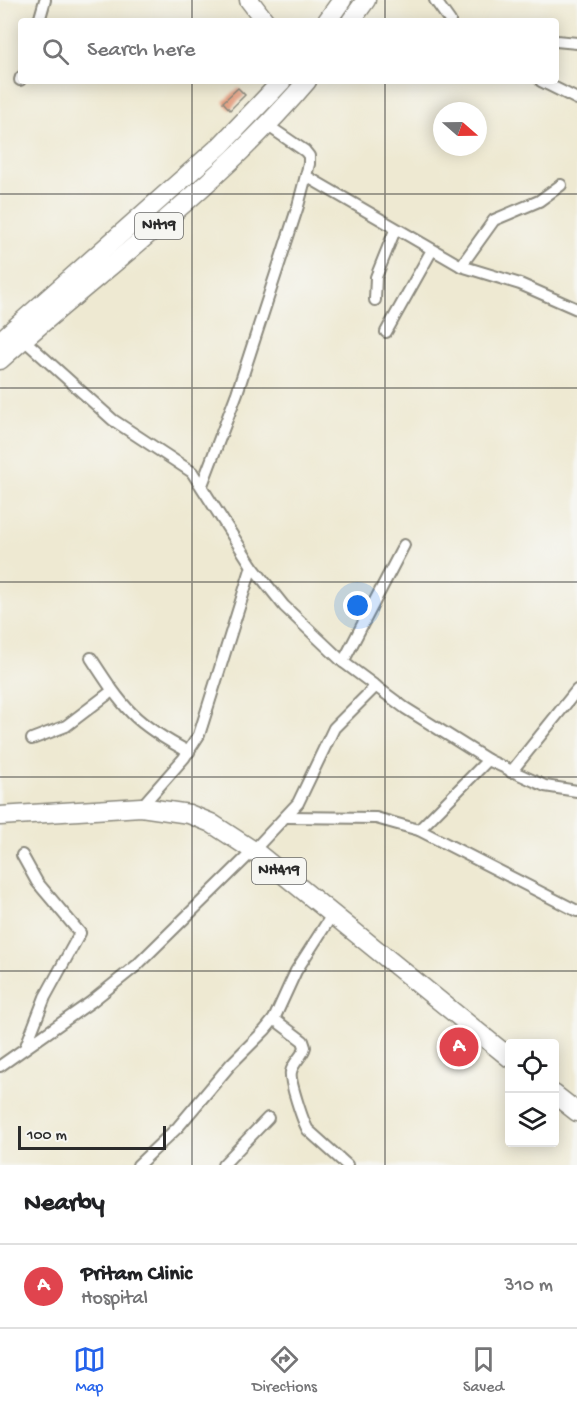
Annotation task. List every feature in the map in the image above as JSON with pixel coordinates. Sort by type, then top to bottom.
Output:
[{"type":"highway","points":[[329,18],[342,0]]},
{"type":"highway","points":[[353,18],[366,0]]},
{"type":"highway","points":[[248,1],[263,18]]},
{"type":"highway","name":"NH19","points":[[0,340],[221,145],[279,84]]},
{"type":"highway","name":"NH19","points":[[0,360],[181,207],[267,125],[304,84]]},
{"type":"highway","name":"NH419","points":[[0,816],[141,807],[189,814],[212,823],[253,850],[505,1054]]},
{"type":"highway","points":[[559,1097],[577,1112]]},
{"type":"street","points":[[40,18],[45,0]]},
{"type":"street","points":[[435,0],[450,18]]},
{"type":"street","points":[[559,41],[577,44]]},
{"type":"street","points":[[547,84],[577,99]]},
{"type":"street","points":[[202,485],[237,393],[306,176],[309,156],[267,125]]},
{"type":"street","points":[[306,176],[395,230],[461,266],[520,284],[577,309]]},
{"type":"street","points":[[461,266],[494,220],[539,201],[561,185]]},
{"type":"street","points":[[375,300],[376,277],[395,230]]},
{"type":"street","points":[[386,333],[432,250]]},
{"type":"street","points":[[23,339],[113,420],[181,463],[202,485],[252,566],[284,606],[343,662],[488,760],[545,786],[577,791]]},
{"type":"street","points":[[343,662],[404,545]]},
{"type":"street","points":[[141,807],[189,752],[203,726],[252,566]]},
{"type":"street","points":[[91,658],[112,691],[142,725],[189,752]]},
{"type":"street","points":[[0,1066],[91,1002],[136,966],[286,817],[298,803],[334,728],[376,686]]},
{"type":"street","points":[[511,772],[577,690]]},
{"type":"street","points":[[32,740],[66,726],[112,691]]},
{"type":"street","points":[[418,830],[488,760]]},
{"type":"street","points":[[286,817],[376,818],[418,830],[577,911]]},
{"type":"street","points":[[22,855],[37,882],[80,933],[45,997],[26,1046]]},
{"type":"street","points":[[138,1165],[178,1127],[231,1064],[274,1019],[296,971],[332,915]]},
{"type":"street","points":[[274,1019],[303,1041],[305,1047],[293,1067],[290,1079],[304,1123],[308,1130],[347,1165]]},
{"type":"street","points":[[223,1165],[268,1118]]},
{"type":"building","points":[[238,88],[245,95],[230,110],[223,102]]},
{"type":"building","points":[[461,1037],[469,1044],[454,1062],[445,1055]]},
{"type":"place","name":"Pritam Clinic","points":[[459,1047]]}]
